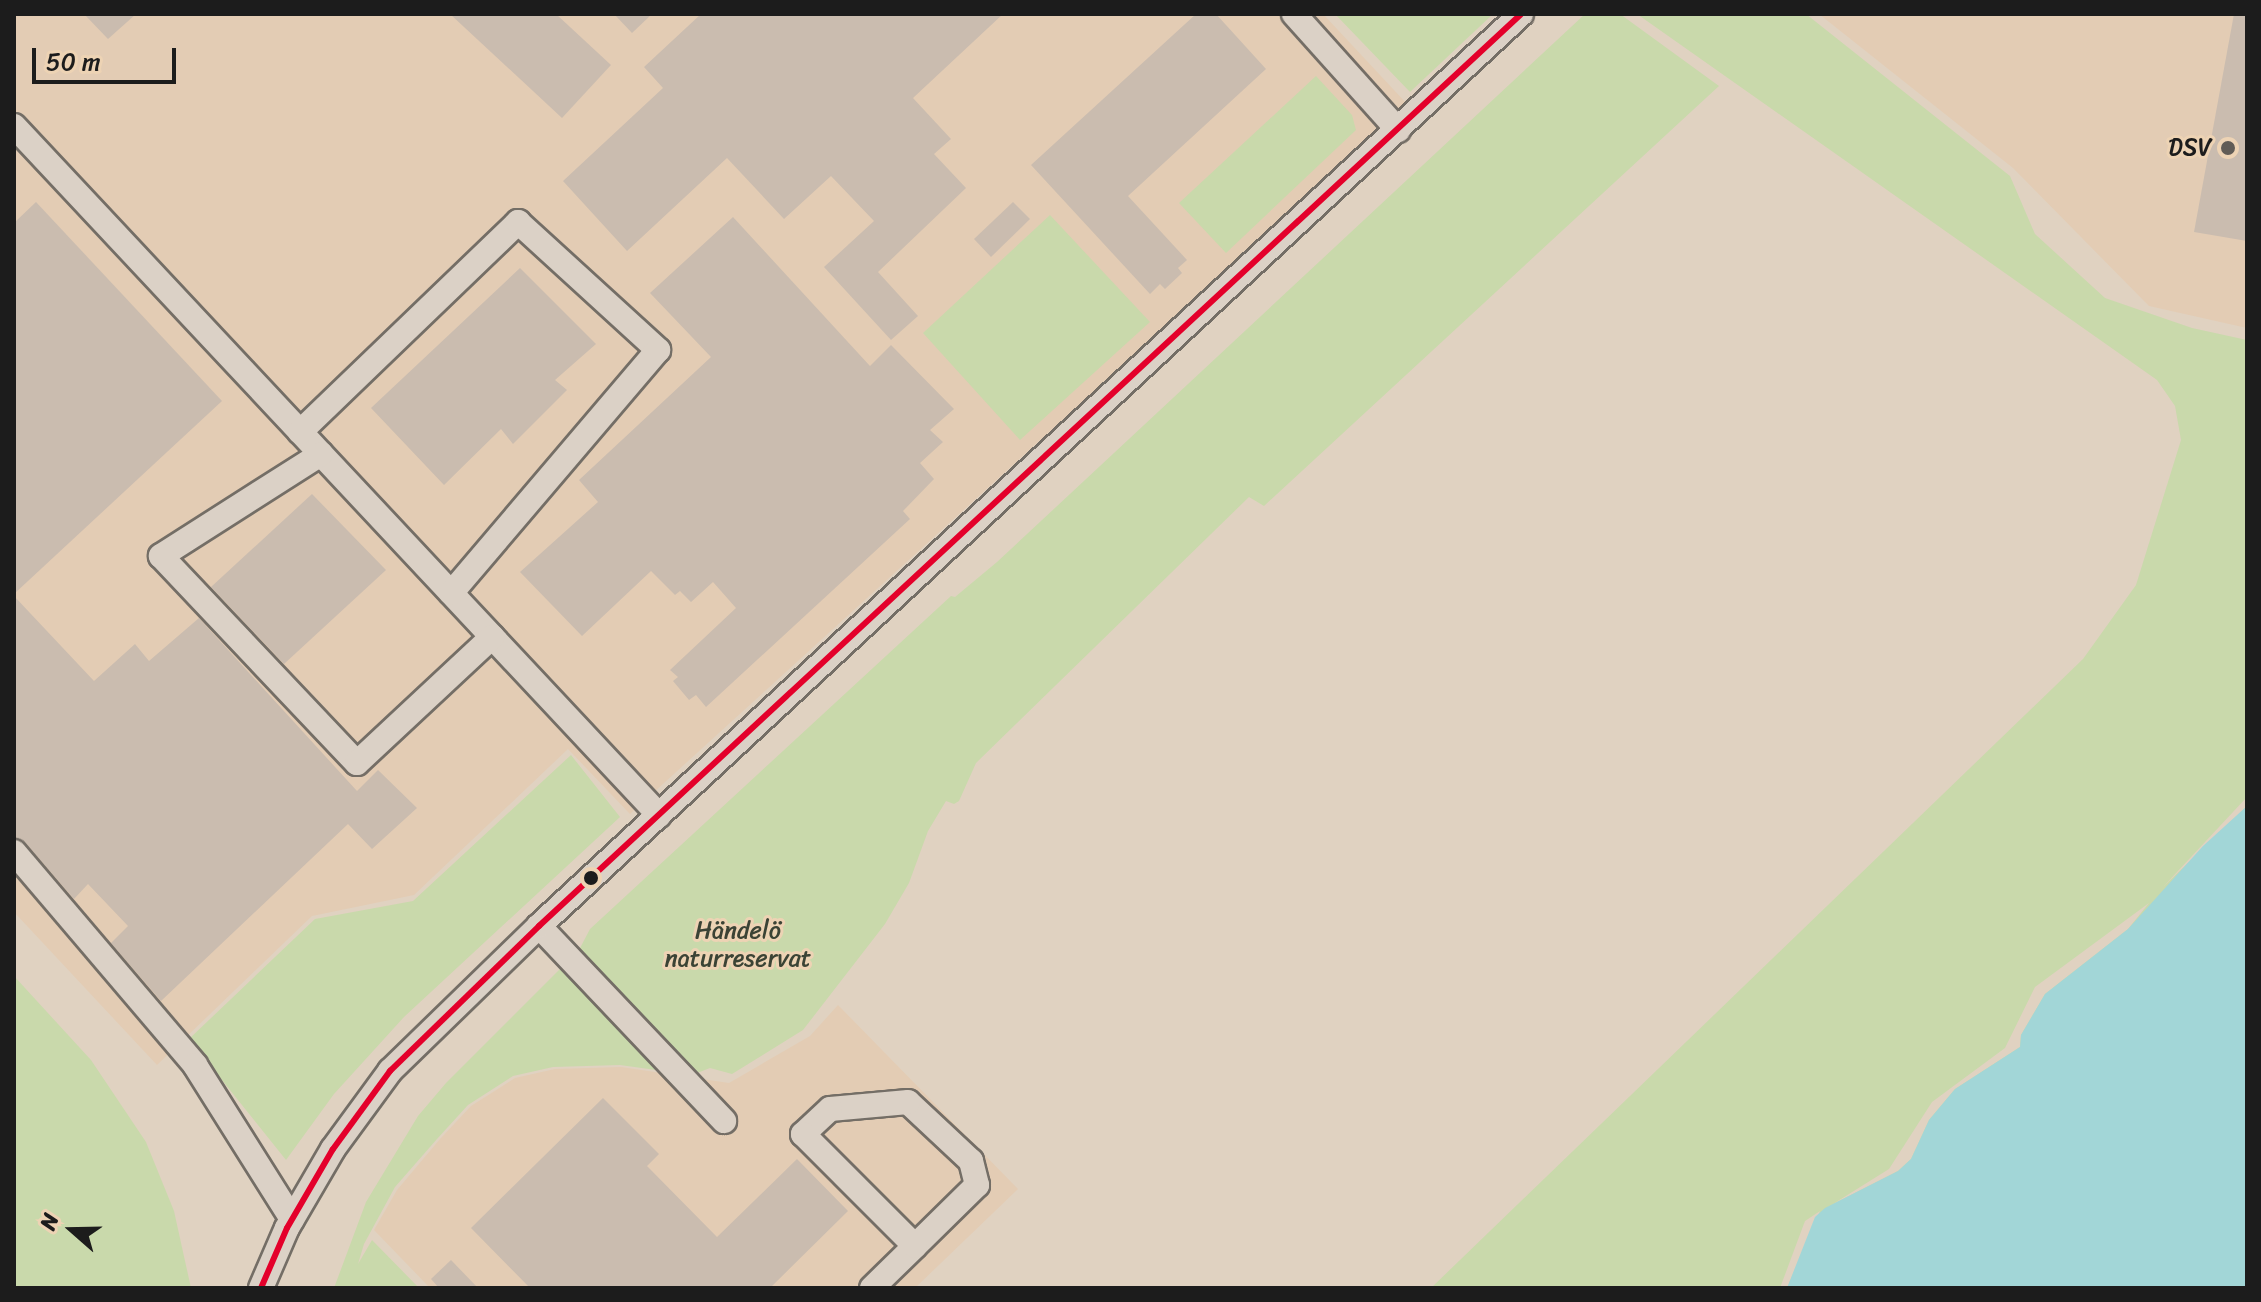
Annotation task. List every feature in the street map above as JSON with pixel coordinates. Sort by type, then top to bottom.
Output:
[{"type":"street","points":[[1294,14],[1398,130]]},
{"type":"street","points":[[261,1288],[292,1219],[333,1149],[390,1071],[539,926],[1521,14]]},
{"type":"street","points":[[14,126],[659,815]]},
{"type":"street","points":[[300,432],[518,222],[658,350],[451,593]]},
{"type":"street","points":[[321,454],[161,556],[357,763],[492,637]]},
{"type":"street","points":[[14,852],[195,1065],[292,1219]]},
{"type":"street","points":[[539,926],[724,1121]]},
{"type":"street","points":[[872,1288],[915,1246],[977,1185],[971,1161],[908,1102],[830,1109],[803,1134],[915,1246]]},
{"type":"shaded area","points":[[14,14],[1323,14],[1408,105],[630,814],[568,749],[414,895],[312,916],[157,1065],[14,912]]},
{"type":"shaded area","points":[[1819,14],[2247,14],[2247,328],[2149,306],[2013,168]]},
{"type":"shaded area","points":[[838,1005],[1018,1189],[915,1288],[430,1288],[374,1230],[397,1190],[440,1139],[471,1106],[515,1078],[555,1069],[621,1067],[729,1083],[810,1036]]},
{"type":"green space","points":[[1335,14],[1493,14],[1410,92]]},
{"type":"green space","name":"Händelö naturreservat","points":[[1585,14],[1620,14],[1719,86],[1264,506],[1249,497],[976,763],[959,801],[954,804],[946,801],[928,831],[909,883],[885,924],[803,1030],[732,1074],[710,1068],[692,1075],[620,1065],[553,1067],[513,1076],[468,1105],[437,1139],[395,1187],[364,1244],[358,1264],[372,1240],[419,1288],[334,1288],[366,1202],[418,1116],[446,1083],[579,950],[590,929],[951,596],[955,597],[997,562]]},
{"type":"green space","points":[[1637,14],[1806,14],[2010,176],[2035,234],[2105,298],[2192,328],[2247,340],[2247,797],[2163,887],[2247,806],[2247,1204],[1787,1288],[1820,1211],[1805,1221],[1780,1288],[1431,1288],[2083,659],[2136,585],[2181,440],[2175,406],[2157,380]],"holes":[[[2149,903],[2128,929],[2045,994],[2021,1035],[2020,1047],[1955,1089],[1929,1120],[1911,1159],[1898,1171],[1833,1204],[1889,1169],[1932,1102],[2005,1048],[2035,987]]]},
{"type":"green space","points":[[1316,76],[1352,115],[1356,130],[1226,253],[1179,203]]},
{"type":"green space","points":[[1050,215],[1150,322],[1020,440],[923,333]]},
{"type":"green space","points":[[571,755],[620,817],[404,1017],[334,1094],[286,1160],[189,1039],[315,919],[413,901]]},
{"type":"green space","points":[[14,976],[91,1060],[146,1142],[174,1211],[191,1288],[14,1288]]},
{"type":"water","points":[[2247,806],[2247,1288],[1787,1288],[1815,1217],[1825,1208],[1898,1171],[1911,1159],[1929,1120],[1955,1089],[2020,1047],[2021,1035],[2045,994],[2128,929],[2203,846]]},
{"type":"building","points":[[84,14],[136,14],[108,39]]},
{"type":"building","points":[[450,14],[556,14],[611,65],[562,118]]},
{"type":"building","points":[[614,14],[652,14],[632,33]]},
{"type":"building","points":[[701,14],[1003,14],[913,98],[951,139],[934,154],[966,188],[878,272],[918,316],[891,340],[824,267],[874,221],[831,176],[784,219],[727,158],[627,251],[563,181],[663,88],[644,67]]},
{"type":"building","points":[[1196,14],[1216,14],[1266,69],[1128,196],[1187,260],[1178,268],[1182,273],[1165,289],[1160,284],[1150,294],[1031,165]]},
{"type":"building","name":"DSV","points":[[2234,14],[2247,14],[2247,241],[2194,232]]},
{"type":"building","points":[[36,202],[222,401],[14,594],[14,223]]},
{"type":"building","points":[[1013,202],[1030,219],[991,257],[974,239]]},
{"type":"building","points":[[733,217],[870,366],[891,345],[954,409],[930,430],[943,442],[920,463],[934,479],[903,511],[910,519],[706,707],[696,695],[689,700],[673,681],[678,677],[670,670],[736,608],[713,582],[691,602],[680,591],[675,595],[651,571],[582,636],[520,572],[598,502],[579,480],[711,357],[650,293]]},
{"type":"building","points":[[520,268],[596,344],[555,380],[567,390],[513,444],[501,429],[444,485],[371,408]]},
{"type":"building","points":[[312,494],[386,570],[284,664],[211,587]]},
{"type":"building","points":[[14,596],[94,681],[135,644],[149,661],[199,618],[357,791],[378,770],[417,808],[372,849],[348,824],[161,1001],[111,943],[128,926],[88,884],[74,899],[25,842],[14,837]]},
{"type":"building","points":[[603,1098],[659,1154],[647,1166],[717,1237],[797,1159],[848,1211],[770,1288],[530,1288],[471,1228]]},
{"type":"building","points":[[451,1260],[478,1288],[439,1288],[431,1279]]},
{"type":"transit line","points":[[261,1288],[287,1228],[333,1149],[390,1071],[539,926],[1521,14]]},
{"type":"place","name":"DSV","points":[[2228,148]]}]
